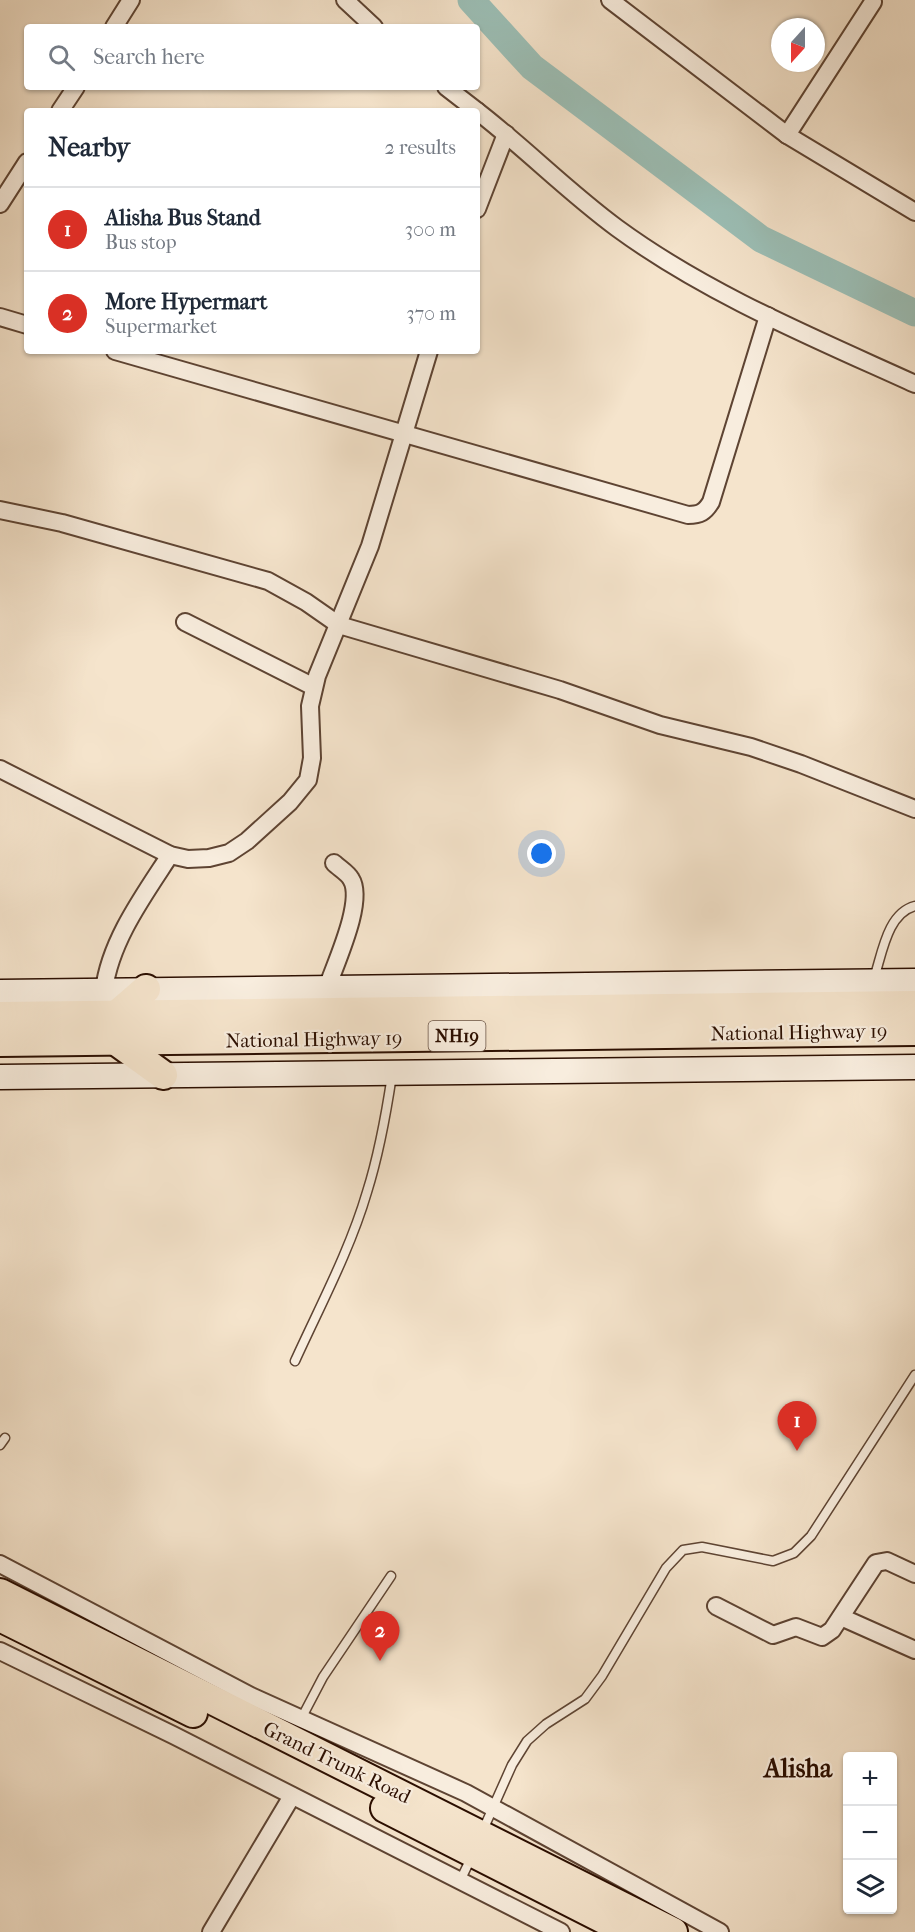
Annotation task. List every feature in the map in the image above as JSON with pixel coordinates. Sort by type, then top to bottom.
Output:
[{"type":"highway","points":[[146,989],[116,1028],[163,1075]]},
{"type":"highway","name":"NH19","points":[[0,1016],[116,1028],[915,1005]]},
{"type":"highway","name":"National Highway 19","points":[[0,1042],[116,1028],[915,1030]]},
{"type":"highway","name":"Grand Trunk Road","points":[[0,1593],[477,1843],[629,1932]]},
{"type":"highway","name":"Grand Trunk Road","points":[[0,1617],[477,1843],[673,1932]]},
{"type":"main road","points":[[0,992],[915,981]]},
{"type":"main road","points":[[0,1077],[915,1067]]},
{"type":"street","points":[[116,24],[131,0]]},
{"type":"street","points":[[345,0],[371,24]]},
{"type":"street","points":[[610,0],[787,135],[915,212]]},
{"type":"street","points":[[787,135],[873,2]]},
{"type":"street","points":[[62,108],[74,90]]},
{"type":"street","points":[[450,90],[473,108]]},
{"type":"street","points":[[480,113],[617,228],[678,267],[768,316],[915,384]]},
{"type":"street","points":[[480,201],[506,134]]},
{"type":"street","points":[[0,204],[24,167]]},
{"type":"street","points":[[125,354],[402,435],[688,515],[697,515],[706,511],[711,502],[768,316]]},
{"type":"street","points":[[0,317],[24,324]]},
{"type":"street","points":[[0,769],[170,855],[188,859],[208,858],[229,853],[247,841],[290,802],[308,780],[312,770],[310,706],[314,687],[370,546],[428,354]]},
{"type":"street","points":[[0,510],[62,524],[268,581],[339,625],[560,690],[660,725],[751,747],[915,809]]},
{"type":"street","points":[[185,622],[314,687]]},
{"type":"street","points":[[104,990],[120,940],[170,855]]},
{"type":"street","points":[[327,988],[354,909],[356,892],[351,879],[334,863]]},
{"type":"street","points":[[716,1606],[773,1635],[796,1627],[822,1637],[832,1630],[876,1563],[887,1561],[915,1574]]},
{"type":"street","points":[[0,1563],[251,1696],[384,1755],[492,1807],[720,1932]]},
{"type":"street","points":[[841,1617],[915,1650]]},
{"type":"street","points":[[0,1651],[173,1735],[561,1932]]},
{"type":"street","points":[[211,1932],[292,1796]]},
{"type":"lane","points":[[873,982],[890,930],[898,915],[915,906]]},
{"type":"lane","points":[[295,1361],[347,1245],[367,1194],[380,1143],[392,1072]]},
{"type":"lane","points":[[460,1881],[492,1807],[526,1741],[546,1724],[585,1699],[602,1677],[666,1568],[683,1550],[702,1547],[747,1558],[773,1561],[794,1552],[811,1536],[915,1375]]},
{"type":"lane","points":[[301,1719],[323,1677],[391,1576]]},
{"type":"waterway","points":[[471,0],[532,67],[761,239],[915,313]]},
{"type":"place","name":"Alisha Bus Stand","points":[[797,1451]]},
{"type":"place","name":"More Hypermart","points":[[380,1661]]},
{"type":"district","name":"Alisha","points":[[798,1768]]}]
